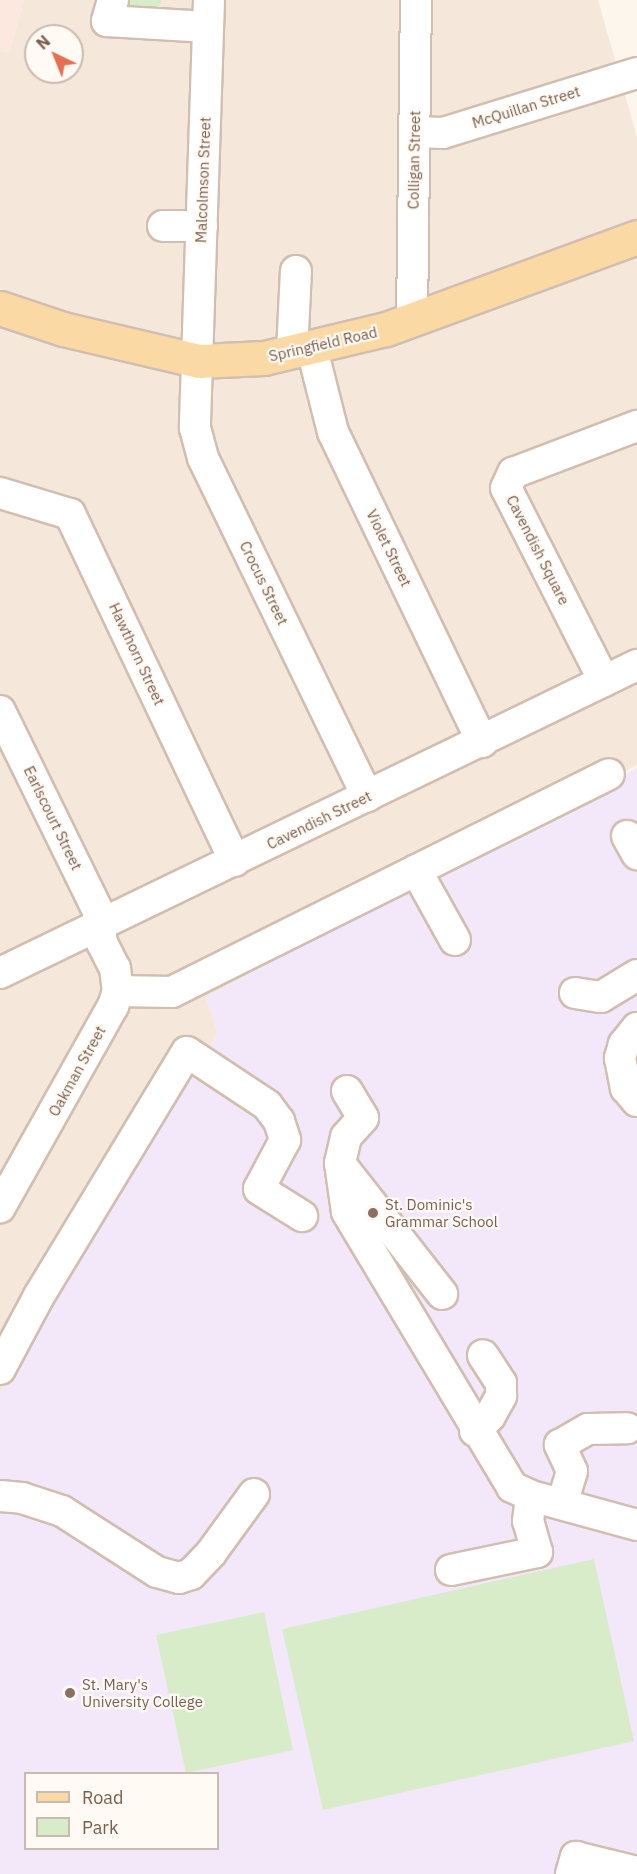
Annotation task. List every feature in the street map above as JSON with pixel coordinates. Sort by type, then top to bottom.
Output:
[{"type":"main road","name":"Springfield Road","points":[[0,308],[63,329],[199,361],[264,358],[302,351],[412,321],[637,237]]},
{"type":"street","points":[[112,0],[107,21],[209,14]]},
{"type":"street","name":"Colligan Street","points":[[412,321],[416,0]]},
{"type":"street","name":"Malcolmson Street","points":[[199,361],[209,14]]},
{"type":"street","name":"McQuillan Street","points":[[414,132],[443,132],[637,73]]},
{"type":"street","points":[[162,226],[202,226]]},
{"type":"street","name":"Violet Street","points":[[296,271],[302,351],[333,432],[482,742]]},
{"type":"street","name":"Crocus Street","points":[[199,361],[195,428],[203,458],[367,796]]},
{"type":"street","name":"Cavendish Square","points":[[604,681],[506,488],[513,473],[637,426]]},
{"type":"street","name":"Hawthorn Street","points":[[0,493],[70,514],[236,861]]},
{"type":"street","name":"Cavendish Street","points":[[0,973],[100,928],[637,665]]},
{"type":"street","name":"Earlscourt Street","points":[[0,711],[98,910],[100,928]]},
{"type":"street","points":[[100,928],[102,943],[115,968],[118,991],[172,992],[609,774]]},
{"type":"street","points":[[416,870],[455,940]]},
{"type":"street","points":[[575,993],[601,997],[637,975]]},
{"type":"street","name":"Oakman Street","points":[[0,1207],[113,1006],[118,991]]},
{"type":"street","points":[[637,1028],[624,1044],[620,1058],[626,1088],[637,1101]]},
{"type":"street","points":[[0,1369],[39,1296],[187,1052],[267,1105],[279,1120],[285,1140],[259,1189],[303,1216]]},
{"type":"street","points":[[347,1092],[363,1119],[346,1137],[340,1163],[347,1212],[475,1431],[512,1487],[531,1496],[637,1524]]},
{"type":"street","points":[[340,1163],[442,1294]]},
{"type":"street","points":[[475,1431],[490,1416],[501,1396],[501,1383],[483,1355]]},
{"type":"street","points":[[562,1504],[572,1471],[560,1445],[588,1429],[627,1428]]},
{"type":"street","points":[[0,1496],[21,1498],[62,1511],[157,1572],[179,1578],[191,1574],[212,1553],[254,1494]]},
{"type":"street","points":[[451,1570],[537,1552],[528,1521],[531,1496]]},
{"type":"street","points":[[571,1874],[576,1857],[637,1872]]},
{"type":"shaded area","points":[[0,0],[24,0],[9,54],[0,51]]},
{"type":"shaded area","points":[[24,0],[598,0],[637,137],[637,765],[206,997],[218,1033],[0,1393],[0,51],[9,53]]},
{"type":"shaded area","name":"St. Dominic's Grammar School","points":[[637,768],[637,1874],[0,1874],[0,1393],[218,1033],[206,997]]},
{"type":"green space","points":[[119,0],[161,0],[161,4],[154,9],[126,8]]},
{"type":"green space","points":[[594,1559],[634,1741],[323,1810],[282,1629]]},
{"type":"green space","points":[[264,1612],[293,1750],[186,1772],[156,1635]]},
{"type":"place","name":"St. Dominic's Grammar School","points":[[373,1213]]},
{"type":"place","name":"St. Mary's University College","points":[[70,1693]]}]
